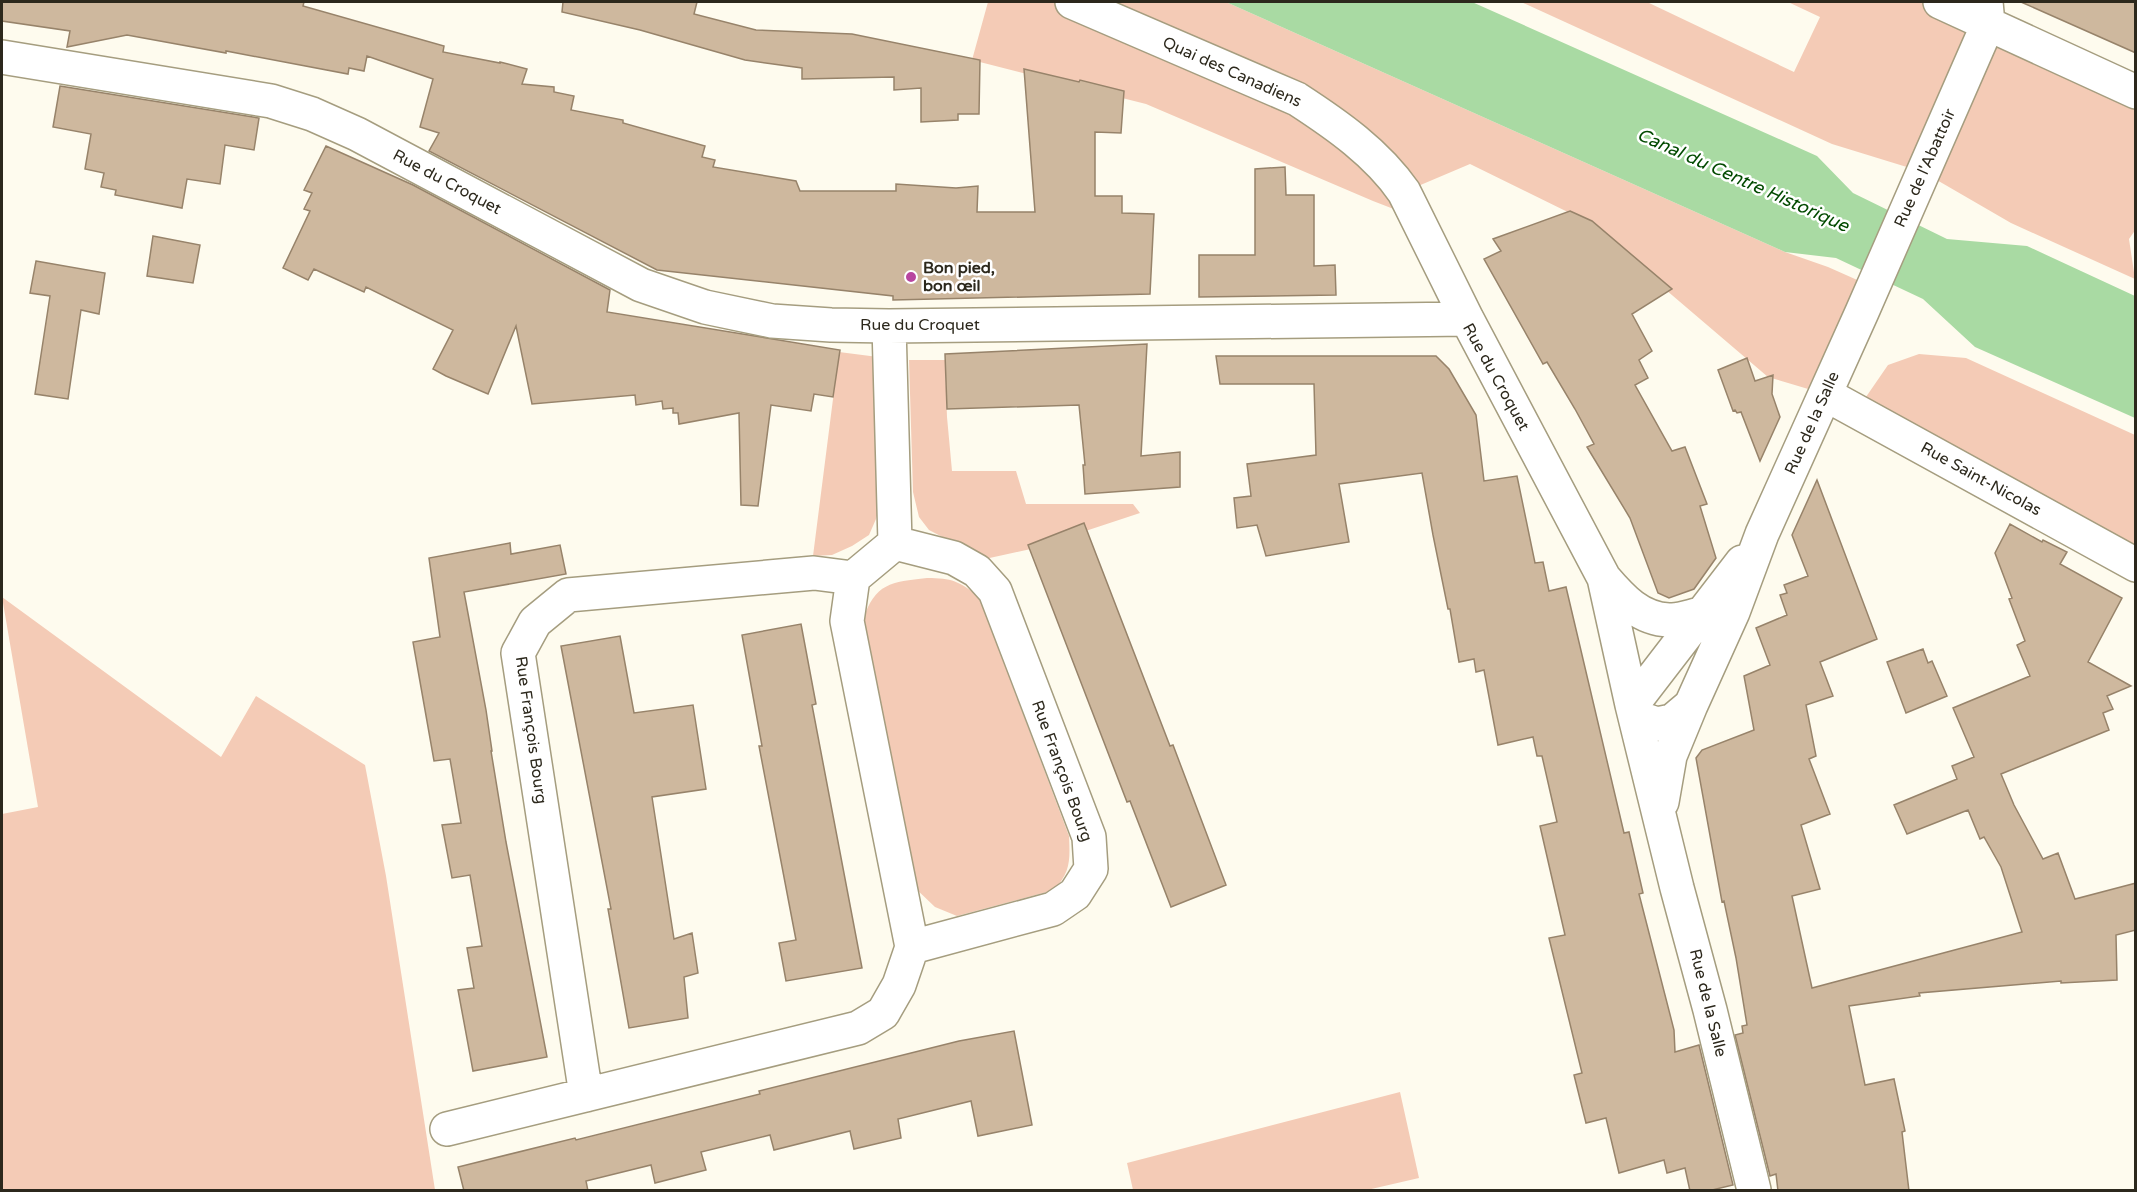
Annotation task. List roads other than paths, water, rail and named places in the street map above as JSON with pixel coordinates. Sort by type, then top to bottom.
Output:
[{"type":"street","name":"Quai des Canadiens","points":[[1072,2],[1297,99],[1361,146],[1391,173],[1404,192],[1467,319]]},
{"type":"street","points":[[1940,2],[1987,13],[2136,92]]},
{"type":"street","name":"Rue de l'Abattoir","points":[[1862,312],[1923,172],[1987,13]]},
{"type":"street","name":"Rue du Croquet","points":[[2,57],[271,101],[312,114],[357,134],[641,285],[705,307],[772,321],[890,326],[1467,319],[1604,578],[1632,705]]},
{"type":"street","name":"Rue de la Salle","points":[[1661,816],[1670,756],[1733,612],[1762,534],[1862,312]]},
{"type":"street","points":[[447,1129],[858,1028],[883,1013],[900,985],[912,947],[847,621],[853,578],[895,543],[890,326]]},
{"type":"street","name":"Rue Saint-Nicolas","points":[[1825,394],[2136,565]]},
{"type":"street","name":"Rue de la Salle","points":[[1632,705],[1762,534]]},
{"type":"street","name":"Rue François Bourg","points":[[895,543],[954,558],[977,571],[995,591],[1089,837],[1091,869],[1075,894],[1053,909],[912,947]]},
{"type":"street","name":"Rue François Bourg","points":[[586,1095],[518,653],[535,622],[568,596],[814,573],[853,578]]},
{"type":"street","points":[[1604,578],[1623,600],[1649,618],[1671,621],[1701,614]]},
{"type":"street","name":"Rue de la Salle","points":[[1632,705],[1642,719],[1657,724],[1672,722],[1691,705]]},
{"type":"street","name":"Rue de la Salle","points":[[1632,705],[1754,1191]]},
{"type":"water","name":"Canal du Centre Historique","points":[[1226,2],[1472,2],[1817,156],[1853,193],[1947,239],[2027,246],[2135,296],[2135,418],[1975,347],[1923,299],[1836,258],[1785,252]]},
{"type":"place","name":"Bon pied, bon œil","points":[[911,277]]}]
